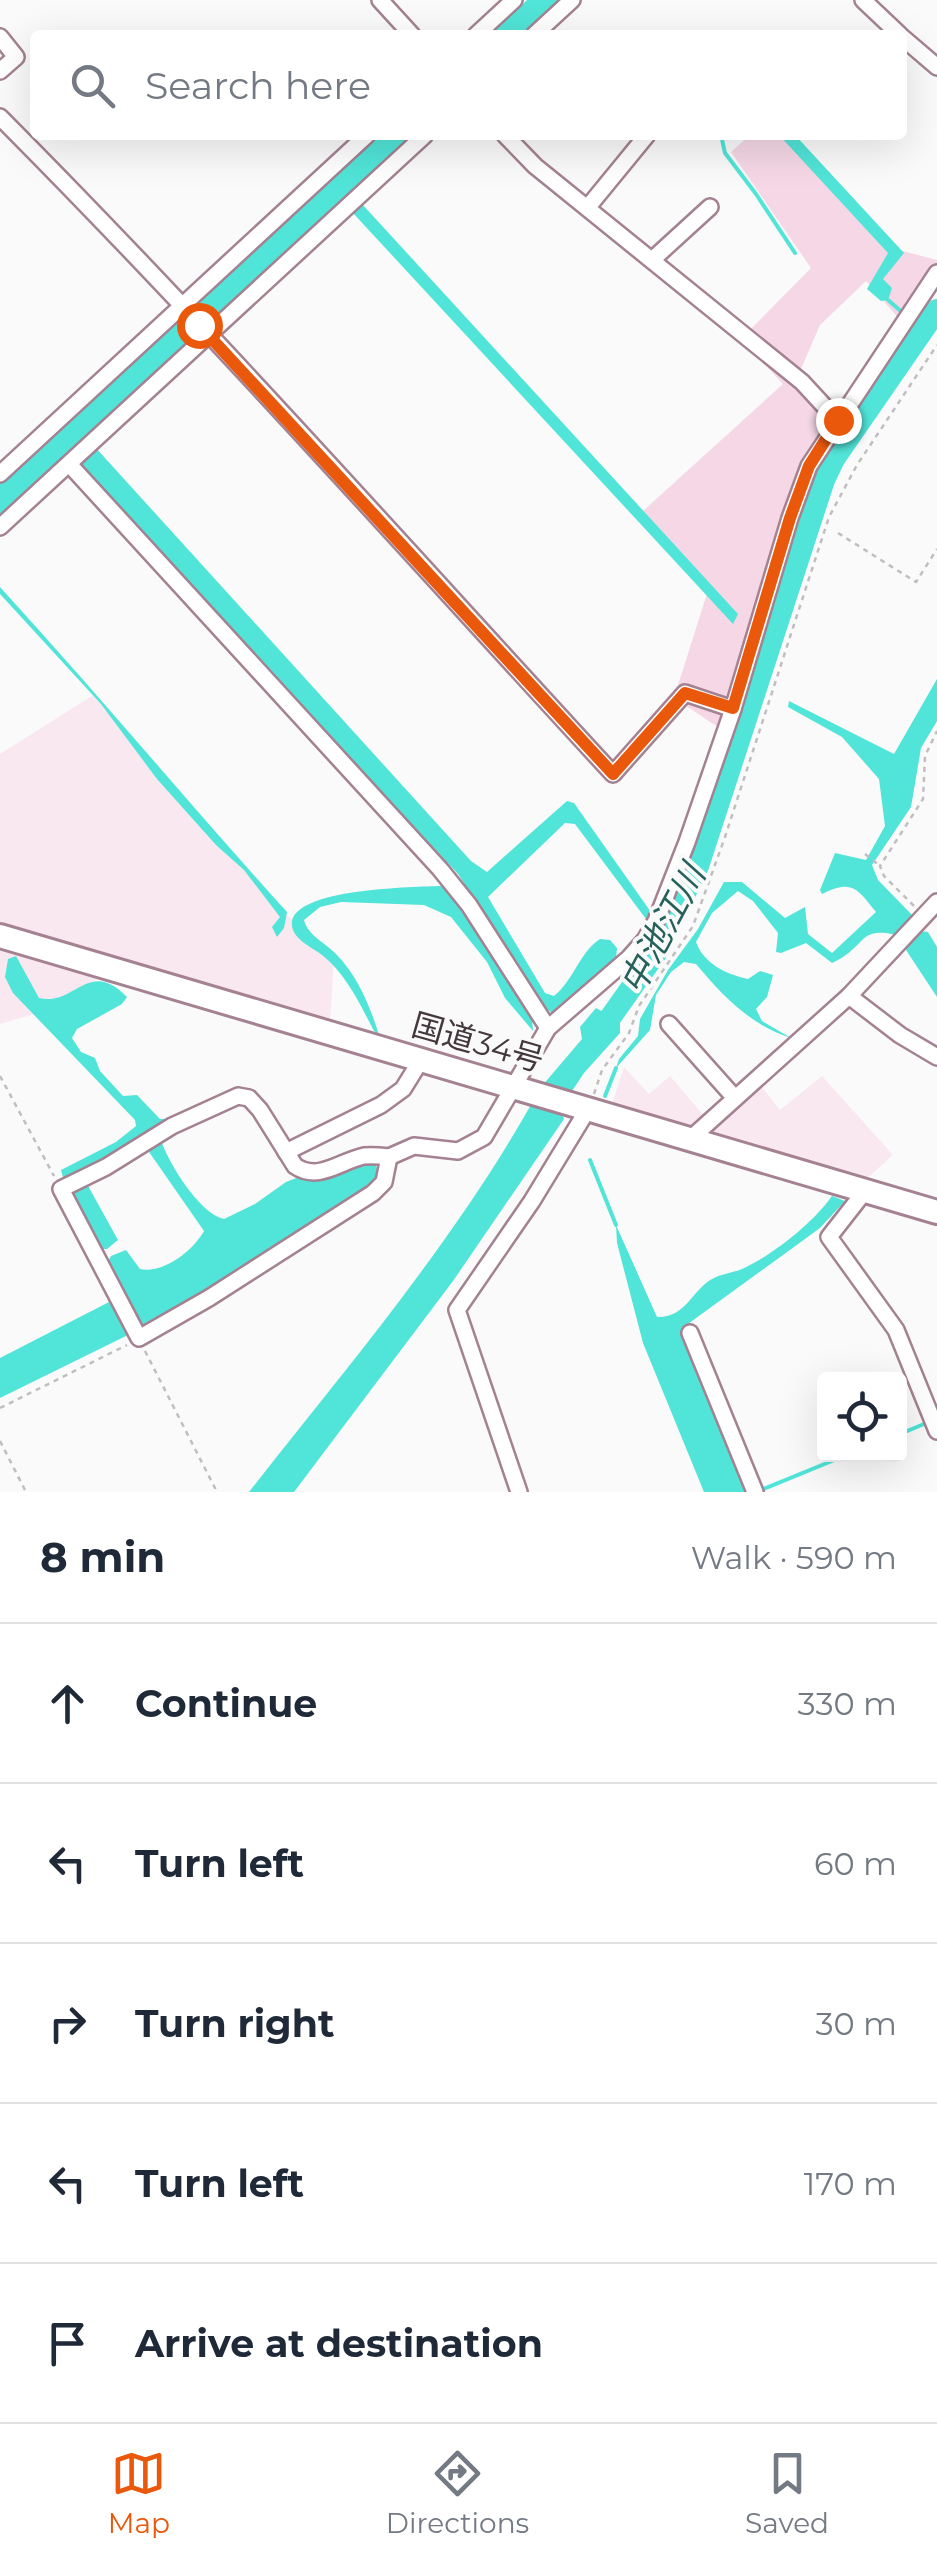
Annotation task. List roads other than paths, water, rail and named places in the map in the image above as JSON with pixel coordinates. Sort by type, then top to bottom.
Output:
[{"type":"highway","name":"国道34号","points":[[0,936],[937,1212]]},
{"type":"street","points":[[380,0],[407,30]]},
{"type":"street","points":[[481,30],[514,0]]},
{"type":"street","points":[[539,30],[572,0]]},
{"type":"street","points":[[863,0],[895,30]]},
{"type":"street","points":[[0,36],[16,57],[0,71]]},
{"type":"street","points":[[907,41],[937,67]]},
{"type":"street","points":[[0,117],[51,165],[613,774],[685,693],[733,708]]},
{"type":"street","points":[[0,527],[69,464],[195,320],[362,140]]},
{"type":"street","points":[[0,474],[419,140]]},
{"type":"street","points":[[510,140],[534,166],[802,382],[838,420]]},
{"type":"street","points":[[588,207],[644,140]]},
{"type":"street","points":[[652,260],[710,207]]},
{"type":"street","points":[[389,1157],[384,1182],[373,1193],[210,1298],[139,1338],[61,1189],[106,1167],[172,1126],[238,1096],[252,1101],[296,1166],[305,1172],[328,1170],[361,1157],[389,1157],[414,1146],[458,1152],[484,1137],[520,1089],[548,1028],[629,958],[656,921],[733,708],[809,466],[937,272]]},
{"type":"street","points":[[69,464],[440,869],[469,904],[548,1028]]},
{"type":"street","points":[[690,1140],[848,996],[937,902]]},
{"type":"street","points":[[848,996],[900,1035],[937,1056]]},
{"type":"street","points":[[669,1024],[734,1098]]},
{"type":"street","points":[[286,1152],[381,1105],[403,1089],[422,1060]]},
{"type":"street","points":[[518,1492],[458,1310],[532,1202],[583,1108]]},
{"type":"street","points":[[865,1191],[829,1237],[896,1330],[937,1431]]},
{"type":"street","points":[[690,1333],[754,1492]]},
{"type":"water","points":[[527,0],[563,0],[530,30],[494,30]]},
{"type":"water","points":[[375,140],[411,140],[211,323],[194,305]]},
{"type":"water","points":[[784,140],[800,140],[904,253],[883,279],[892,288],[888,300],[881,301],[867,289],[888,253]]},
{"type":"water","points":[[362,204],[738,614],[733,624],[353,213]]},
{"type":"water","points":[[180,317],[197,335],[0,516],[0,483]]},
{"type":"water","points":[[95,447],[471,861],[487,872],[567,801],[574,803],[653,915],[649,923],[575,824],[565,823],[488,897],[545,993],[554,996],[561,990],[600,939],[610,940],[617,948],[616,959],[562,1009],[553,1014],[546,1008],[458,874],[78,464]]},
{"type":"water","points":[[0,587],[287,912],[284,928],[277,937],[272,927],[280,917],[244,870],[157,779],[101,704],[0,594]]},
{"type":"water","points":[[937,679],[937,721],[921,748],[911,807],[872,865],[878,880],[913,916],[920,931],[928,932],[937,947],[937,997],[906,950],[910,939],[871,934],[832,963],[806,943],[776,952],[778,933],[753,901],[738,891],[712,913],[696,942],[704,956],[724,971],[748,979],[760,971],[773,975],[767,997],[756,1009],[762,1021],[791,1038],[750,1017],[696,964],[684,962],[671,972],[656,995],[650,1030],[616,1068],[638,1036],[640,1019],[668,970],[698,929],[724,882],[742,882],[785,918],[805,907],[808,934],[832,953],[876,912],[853,888],[840,887],[822,894],[820,890],[835,853],[866,860],[885,826],[879,779],[842,737],[788,707],[789,701],[894,754]]},
{"type":"water","points":[[441,886],[449,892],[532,1019],[533,1031],[505,998],[487,962],[451,917],[424,905],[341,902],[320,907],[304,920],[309,931],[351,973],[379,1035],[338,971],[293,930],[294,916],[326,898],[379,889]]},
{"type":"water","points":[[16,956],[39,998],[62,996],[92,982],[113,986],[127,997],[122,1004],[77,1029],[72,1038],[81,1052],[95,1058],[100,1071],[123,1096],[137,1095],[160,1119],[173,1119],[123,1151],[64,1181],[61,1170],[116,1142],[136,1126],[135,1120],[13,993],[5,977],[8,959]]},
{"type":"water","points":[[596,1008],[620,1021],[620,1033],[570,1094],[542,1086],[582,1039],[580,1027]]},
{"type":"water","points":[[532,1103],[560,1108],[564,1119],[453,1281],[294,1492],[249,1492],[434,1254]]},
{"type":"water","points":[[161,1141],[195,1198],[224,1219],[299,1177],[320,1178],[375,1162],[378,1172],[375,1184],[144,1329],[108,1261],[111,1256],[126,1250],[140,1269],[158,1268],[185,1253],[204,1231],[147,1149]]},
{"type":"water","points":[[87,1184],[118,1240],[107,1249],[101,1249],[71,1191]]},
{"type":"water","points":[[832,1196],[845,1201],[820,1228],[681,1329],[746,1492],[704,1492],[643,1343],[617,1243],[616,1225],[657,1317],[667,1316],[682,1309],[712,1279],[742,1269],[779,1247]]},
{"type":"water","points":[[111,1301],[128,1335],[0,1398],[0,1358]]},
{"type":"waterway","points":[[722,140],[725,153],[795,253]]},
{"type":"waterway","points":[[888,300],[903,313]]},
{"type":"waterway","name":"中池江川","points":[[593,1042],[656,953],[698,866],[824,480],[834,459],[937,310]]},
{"type":"waterway","points":[[605,1096],[616,1068]]},
{"type":"waterway","points":[[590,1160],[616,1225]]},
{"type":"waterway","points":[[907,1431],[924,1424]]},
{"type":"waterway","points":[[761,1490],[829,1462]]}]
